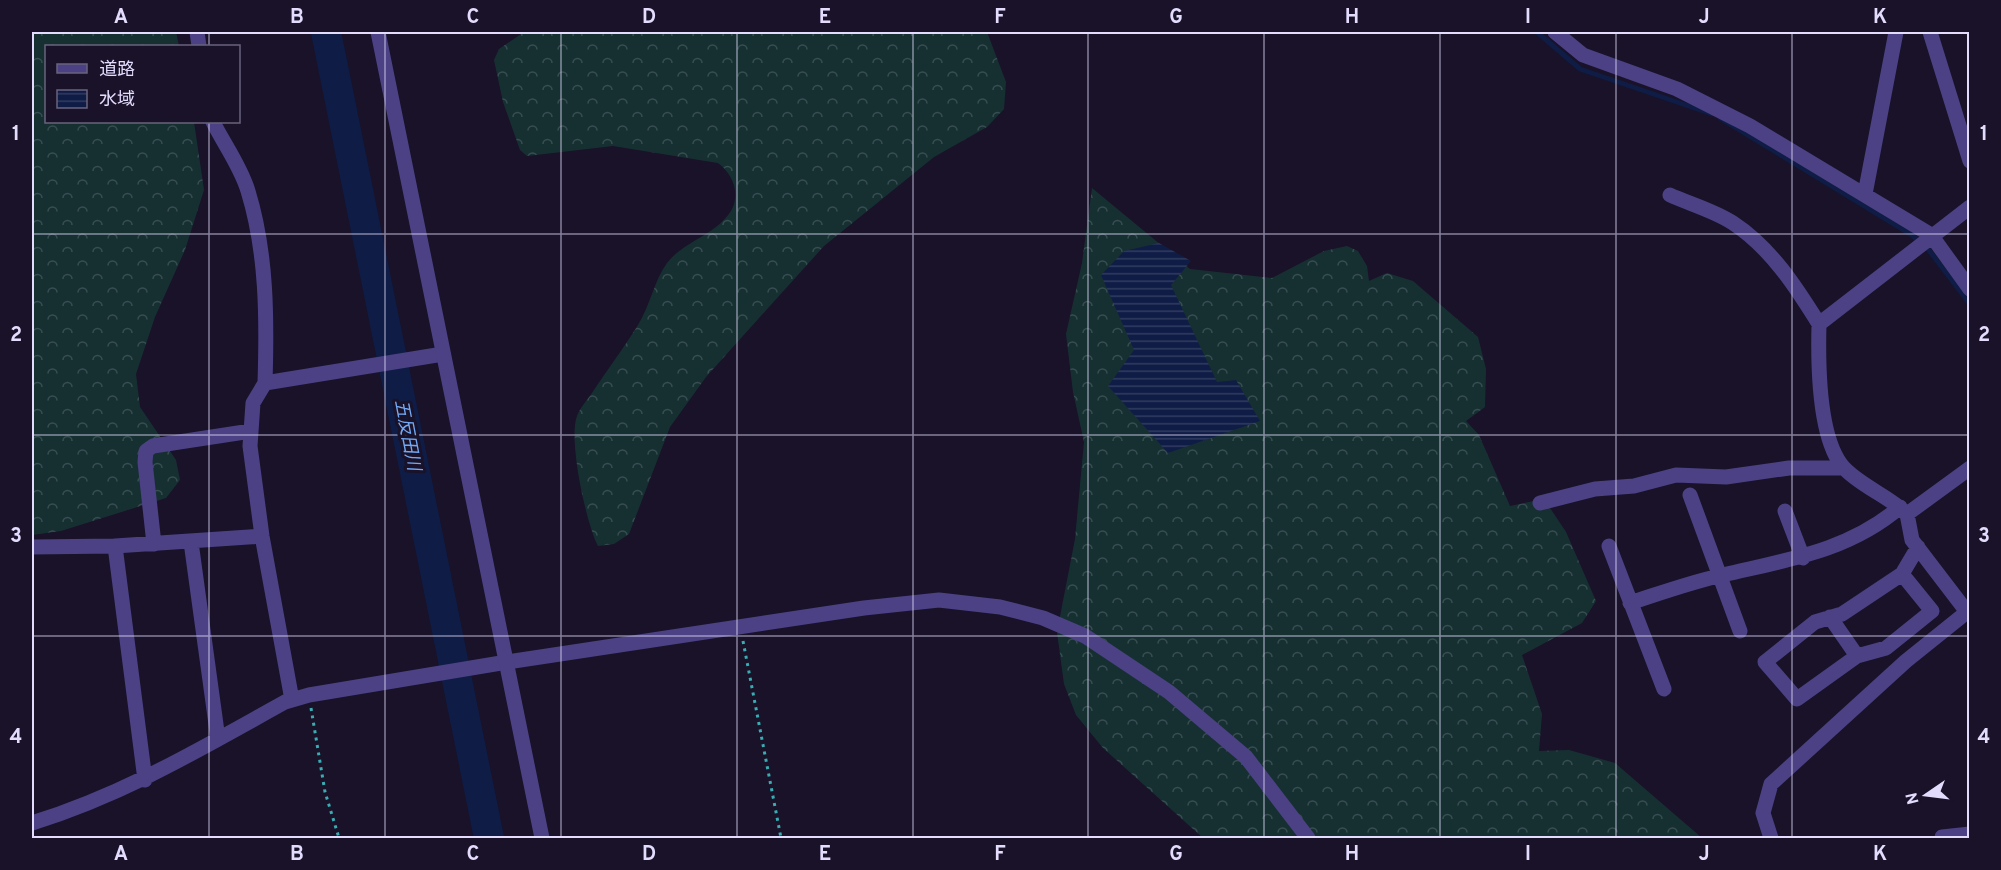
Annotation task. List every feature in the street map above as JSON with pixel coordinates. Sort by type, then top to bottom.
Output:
[{"type":"street","points":[[378,32],[542,838]]},
{"type":"street","points":[[1555,32],[1583,55],[1677,89],[1750,126],[1865,194],[1924,241],[1970,289]]},
{"type":"street","points":[[1865,194],[1896,32]]},
{"type":"street","points":[[1930,32],[1970,161]]},
{"type":"street","points":[[214,123],[248,190],[258,241],[267,310],[265,383],[253,403],[250,446],[262,536],[292,700]]},
{"type":"street","points":[[1670,195],[1733,223],[1760,246],[1790,277],[1820,324],[1820,382],[1830,442],[1844,468],[1904,511],[1912,540],[1968,614],[1906,661],[1771,784],[1763,813],[1771,838]]},
{"type":"street","points":[[1820,324],[1970,207]]},
{"type":"street","points":[[265,383],[443,354]]},
{"type":"street","points":[[153,544],[145,462],[146,451],[153,446],[251,431]]},
{"type":"street","points":[[1540,503],[1595,489],[1634,486],[1676,475],[1726,477],[1789,468],[1844,468]]},
{"type":"street","points":[[1630,603],[1720,575],[1803,558],[1838,546],[1904,511],[1970,468]]},
{"type":"street","points":[[1690,495],[1740,631]]},
{"type":"street","points":[[1785,511],[1803,558]]},
{"type":"street","points":[[32,547],[115,546],[262,536]]},
{"type":"street","points":[[191,542],[218,739]]},
{"type":"street","points":[[115,546],[145,780]]},
{"type":"street","points":[[1609,546],[1664,689]]},
{"type":"street","points":[[1902,574],[1932,611],[1886,648],[1857,656],[1797,699],[1765,662],[1815,622],[1842,614],[1902,574],[1918,547]]},
{"type":"street","points":[[32,823],[76,809],[145,780],[292,700],[309,695],[507,662],[939,600],[1000,607],[1043,618],[1084,636],[1186,706],[1246,757],[1308,838]]},
{"type":"street","points":[[1830,617],[1857,656]]},
{"type":"street","points":[[1942,837],[1970,834]]},
{"type":"path","points":[[740,627],[781,838]]},
{"type":"path","points":[[309,695],[325,792],[339,838]]},
{"type":"green space","points":[[32,32],[176,32],[179,45],[45,45],[45,123],[194,123],[204,190],[185,250],[155,317],[136,374],[140,407],[176,460],[180,480],[166,498],[61,531],[32,535]]},
{"type":"green space","points":[[524,32],[987,32],[1006,82],[1004,109],[987,127],[934,157],[824,246],[706,377],[670,427],[629,534],[614,544],[598,546],[588,519],[577,462],[575,428],[577,416],[638,325],[667,263],[682,249],[717,226],[731,211],[735,198],[734,185],[728,173],[718,163],[613,146],[527,156],[520,150],[503,102],[494,60],[499,49]]},
{"type":"green space","points":[[1092,188],[1190,269],[1272,278],[1324,251],[1347,246],[1358,251],[1367,266],[1369,281],[1387,273],[1413,281],[1478,337],[1486,369],[1485,407],[1466,421],[1479,435],[1510,506],[1544,499],[1566,532],[1596,601],[1582,623],[1522,655],[1542,714],[1539,751],[1569,750],[1615,763],[1702,838],[1203,838],[1103,748],[1076,715],[1064,684],[1057,632],[1075,539],[1084,442],[1073,392],[1066,334],[1082,263]]},
{"type":"water","points":[[1159,243],[1191,261],[1171,285],[1217,382],[1236,380],[1260,421],[1168,453],[1108,386],[1134,350],[1101,275],[1124,251]]},
{"type":"waterway","name":"五反田川","points":[[326,32],[489,838]]},
{"type":"waterway","points":[[1537,32],[1580,69],[1712,114]]},
{"type":"waterway","points":[[1720,118],[1912,235],[1928,249],[1970,304]]}]
